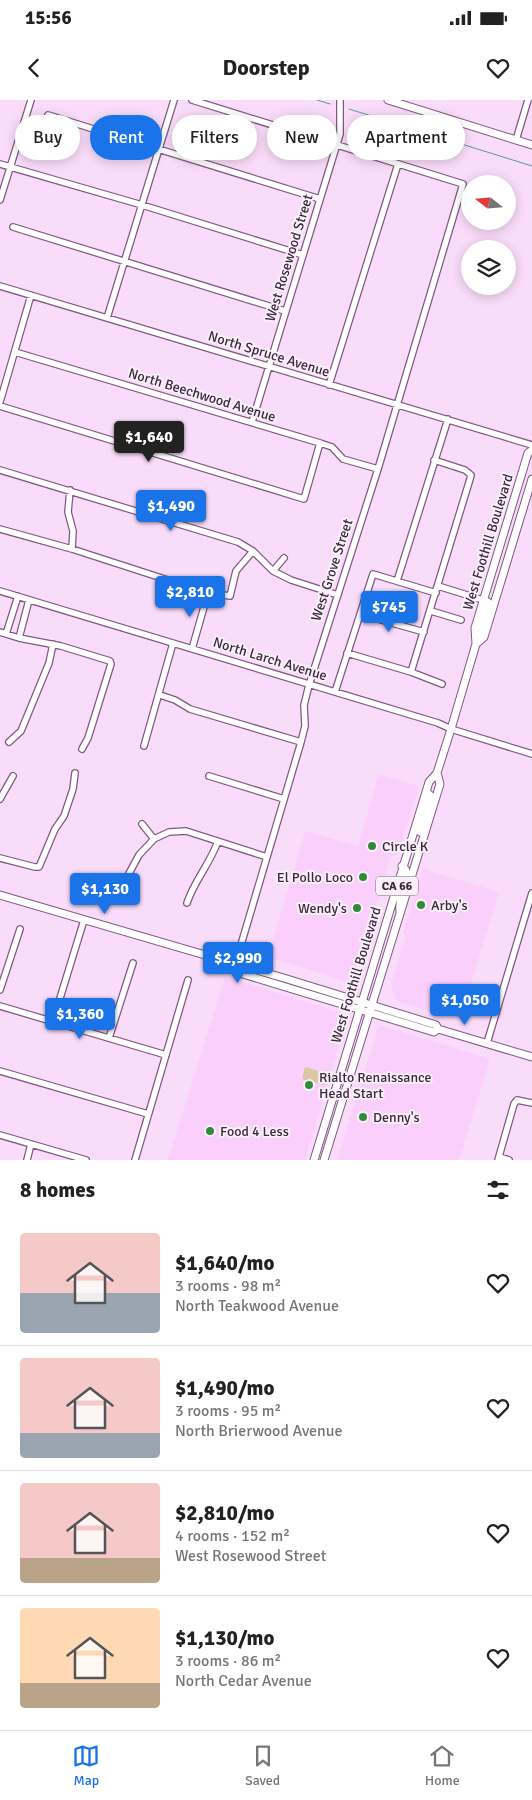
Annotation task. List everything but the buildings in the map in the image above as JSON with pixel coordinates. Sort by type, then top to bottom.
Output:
[{"type":"main road","points":[[388,100],[532,144]]},
{"type":"main road","name":"West Foothill Boulevard","points":[[314,1160],[402,866],[429,782],[437,773],[451,729],[476,644],[475,628],[528,454],[532,450]]},
{"type":"main road","name":"West Foothill Boulevard","points":[[476,644],[484,637],[532,479]]},
{"type":"main road","name":"West Foothill Boulevard","points":[[324,1160],[440,784],[437,773]]},
{"type":"main road","points":[[420,847],[419,838],[430,795],[426,792]]},
{"type":"main road","points":[[400,915],[398,901],[406,875],[406,870],[402,866]]},
{"type":"main road","points":[[0,895],[287,979],[436,1025],[438,1029],[532,1057]]},
{"type":"main road","points":[[235,965],[243,974],[434,1032],[438,1029]]},
{"type":"main road","points":[[258,978],[265,977],[284,983],[287,979]]},
{"type":"street","points":[[0,200],[30,100]]},
{"type":"street","points":[[162,137],[174,100]]},
{"type":"street","points":[[192,100],[267,123]]},
{"type":"street","name":"West Rosewood Street","points":[[337,140],[341,126],[340,100]]},
{"type":"street","points":[[516,140],[528,100]]},
{"type":"street","points":[[329,385],[398,164],[337,144]]},
{"type":"street","points":[[162,150],[320,199]]},
{"type":"street","points":[[107,318],[155,160]]},
{"type":"street","name":"West Rosewood Street","points":[[252,422],[331,160]]},
{"type":"street","points":[[0,164],[142,205],[303,255]]},
{"type":"street","name":"West Grove Street","points":[[235,965],[301,742],[305,726],[304,705],[309,685],[378,469],[462,184],[398,164]]},
{"type":"street","points":[[13,227],[286,311]]},
{"type":"street","name":"North Spruce Avenue","points":[[0,286],[532,445]]},
{"type":"street","points":[[0,402],[32,295]]},
{"type":"street","name":"North Beechwood Avenue","points":[[15,352],[320,443],[332,448],[343,459],[378,469]]},
{"type":"street","points":[[0,406],[304,499],[320,443]]},
{"type":"street","points":[[397,581],[448,419]]},
{"type":"street","points":[[411,672],[471,475],[465,470],[434,460]]},
{"type":"street","points":[[0,470],[238,542],[253,552],[273,571],[291,580],[338,595]]},
{"type":"street","points":[[70,490],[68,512],[73,531],[72,549]]},
{"type":"street","points":[[0,529],[72,549],[208,593],[230,596],[236,571],[253,552]]},
{"type":"street","points":[[273,571],[284,558]]},
{"type":"street","points":[[335,692],[373,574],[436,594]]},
{"type":"street","points":[[438,586],[484,600]]},
{"type":"street","name":"North Larch Avenue","points":[[0,590],[438,723],[451,729],[532,754]]},
{"type":"street","points":[[192,649],[208,593]]},
{"type":"street","points":[[18,596],[3,633],[53,644],[110,661],[111,664],[88,738],[82,749]]},
{"type":"street","points":[[19,638],[30,600]]},
{"type":"street","points":[[430,611],[461,620]]},
{"type":"street","points":[[360,614],[424,632]]},
{"type":"street","points":[[144,746],[160,695],[173,643]]},
{"type":"street","points":[[9,742],[22,731],[50,663],[53,644]]},
{"type":"street","points":[[347,653],[411,672],[442,684]]},
{"type":"street","points":[[160,695],[176,700],[190,709],[301,742]]},
{"type":"street","points":[[0,858],[39,867],[55,828],[64,816],[73,789],[75,773]]},
{"type":"street","points":[[0,799],[13,776]]},
{"type":"street","points":[[209,776],[284,799]]},
{"type":"street","points":[[142,824],[154,840]]},
{"type":"street","points":[[96,877],[120,890],[139,855],[154,840],[169,832],[186,831],[267,857]]},
{"type":"street","points":[[187,904],[191,892],[218,842]]},
{"type":"street","points":[[486,1043],[532,893]]},
{"type":"street","points":[[53,1021],[84,920]]},
{"type":"street","points":[[0,990],[20,929]]},
{"type":"street","points":[[109,1038],[133,963]]},
{"type":"street","points":[[135,1160],[188,980]]},
{"type":"street","points":[[0,1006],[166,1055]]},
{"type":"street","points":[[0,1071],[148,1114]]},
{"type":"street","points":[[509,1160],[499,1159],[514,1104],[517,1100],[532,1103]]},
{"type":"street","points":[[0,1135],[86,1160]]},
{"type":"street","points":[[27,1160],[31,1144]]},
{"type":"shaded area","points":[[379,774],[419,786],[398,854],[391,856],[352,983],[268,957],[305,831],[358,846]]},
{"type":"shaded area","points":[[423,869],[499,892],[460,1020],[397,1001],[391,985],[406,936],[403,933]]},
{"type":"shaded area","points":[[225,977],[348,1015],[305,1160],[168,1160]]},
{"type":"shaded area","points":[[379,1025],[490,1059],[459,1160],[337,1160]]},
{"type":"green space","points":[[305,1067],[328,1074],[324,1085],[302,1079]]},
{"type":"waterway","points":[[317,100],[330,104]]},
{"type":"waterway","points":[[349,109],[532,166]]},
{"type":"place","name":"Circle K","points":[[372,846]]},
{"type":"place","name":"El Pollo Loco","points":[[363,877]]},
{"type":"place","name":"Arby's","points":[[421,905]]},
{"type":"place","name":"Wendy's","points":[[357,908]]},
{"type":"place","name":"Rialto Renaissance Head Start","points":[[309,1085]]},
{"type":"place","name":"Denny's","points":[[363,1117]]},
{"type":"place","name":"Food 4 Less","points":[[210,1131]]}]
